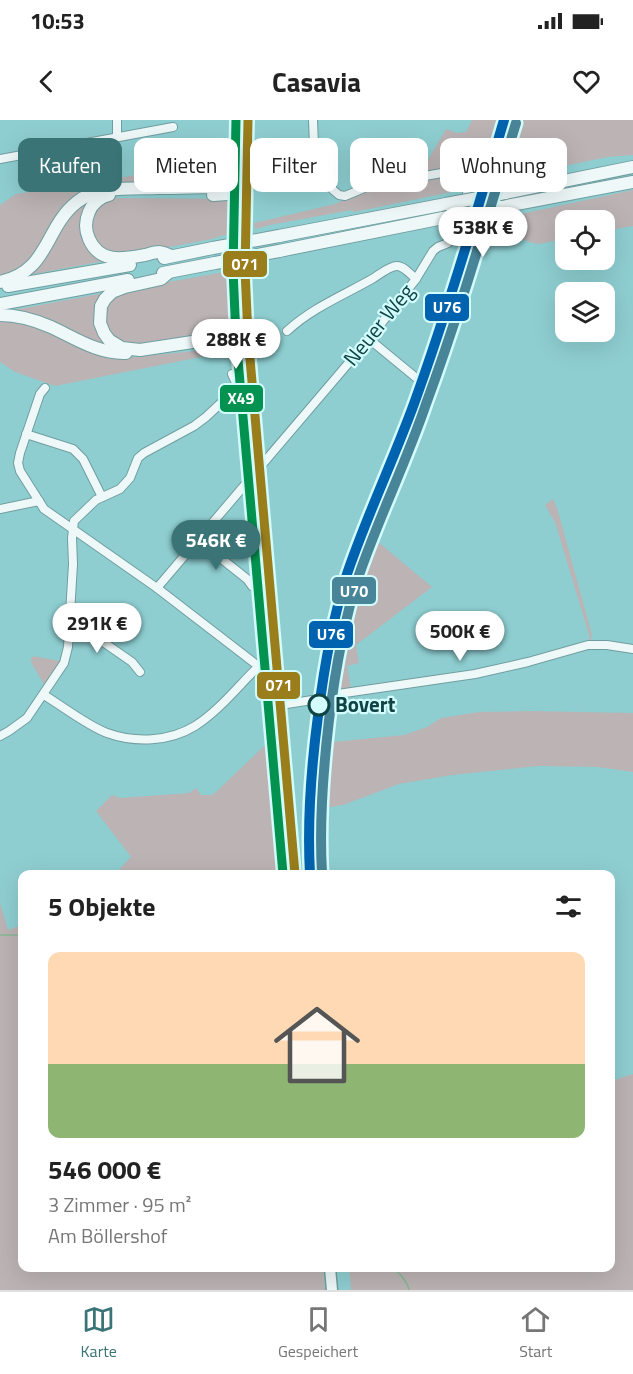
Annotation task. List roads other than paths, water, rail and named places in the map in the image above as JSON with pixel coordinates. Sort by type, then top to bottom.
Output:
[{"type":"highway","points":[[0,288],[633,168]]},
{"type":"highway","points":[[0,304],[633,182]]},
{"type":"highway","points":[[0,282],[25,273],[36,262],[61,219],[78,201],[96,193],[116,189],[236,185],[247,189],[241,193],[230,194],[169,196],[118,194],[105,196],[91,207],[85,226],[87,235],[97,251],[106,257],[116,259],[159,252],[172,256]]},
{"type":"highway","points":[[169,272],[161,279],[112,292],[105,299],[101,306],[100,323],[109,340],[122,348],[140,350],[237,333],[248,336]]},
{"type":"highway","points":[[0,315],[30,319],[94,348],[117,353],[143,353],[238,341],[248,336]]},
{"type":"main road","points":[[248,120],[245,270],[248,336],[295,870]]},
{"type":"main road","points":[[330,1272],[332,1290]]},
{"type":"street","points":[[117,120],[117,137]]},
{"type":"street","name":"Neuer Weg","points":[[157,588],[369,339],[416,279],[433,251],[448,243],[455,236],[458,228],[471,171],[464,169],[429,175],[369,186],[345,196],[339,195],[333,190],[314,145],[313,120]]},
{"type":"street","points":[[369,339],[430,390],[511,120]]},
{"type":"street","points":[[0,159],[173,127]]},
{"type":"street","points":[[287,331],[322,305],[393,267],[401,267],[416,279]]},
{"type":"street","points":[[0,736],[27,718],[64,663],[68,647],[70,619],[74,521],[96,500],[120,489],[130,478],[138,458],[144,453],[179,436],[206,417],[238,387],[232,374]]},
{"type":"street","points":[[45,388],[40,394],[26,434],[18,467],[39,501],[50,514],[157,588],[270,674],[278,675]]},
{"type":"street","points":[[26,434],[73,449],[83,459],[102,497]]},
{"type":"street","points":[[0,509],[39,501]]},
{"type":"street","points":[[198,540],[248,579],[252,586]]},
{"type":"street","points":[[70,619],[132,662],[140,672]]},
{"type":"street","points":[[280,705],[315,700],[336,694],[474,674],[588,645],[633,649]]},
{"type":"street","points":[[44,695],[105,732],[128,738],[151,740],[174,735],[195,726],[213,713],[259,666]]},
{"type":"waterway","points":[[0,935],[18,935]]},
{"type":"waterway","points":[[398,1272],[409,1290]]},
{"type":"place","name":"Bovert","points":[[319,705]]}]
